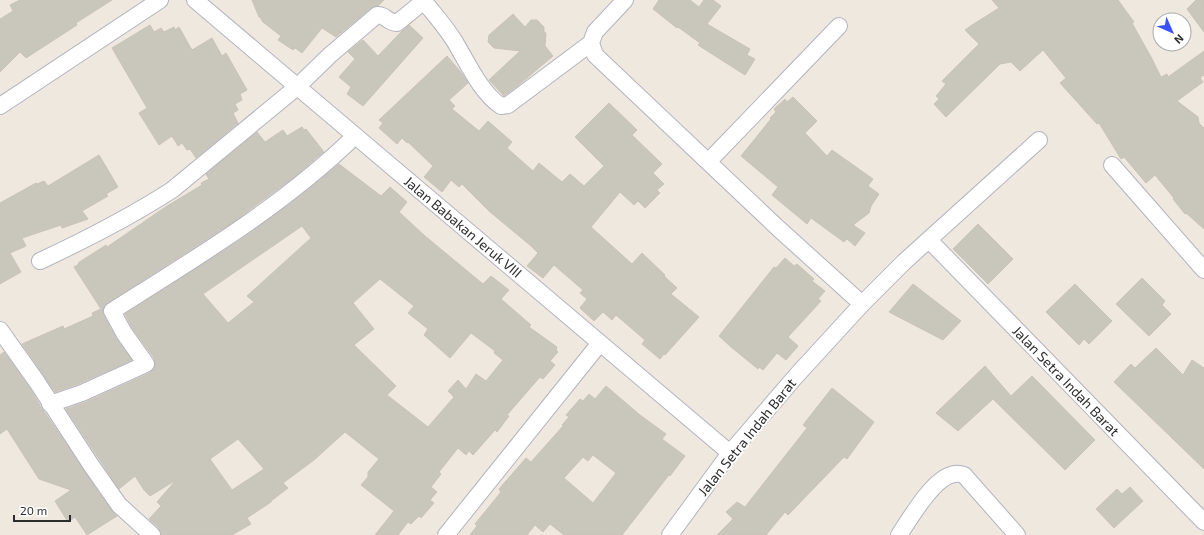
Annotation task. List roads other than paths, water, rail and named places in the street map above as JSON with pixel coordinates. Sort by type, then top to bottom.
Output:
[{"type":"street","points":[[0,106],[160,0]]},
{"type":"street","name":"Jalan Babakan Jeruk VIII","points":[[195,0],[730,453]]},
{"type":"street","points":[[40,261],[80,242],[157,200],[172,190],[297,86],[330,55],[377,15],[382,15],[391,23],[397,23],[423,0],[454,41],[473,74],[494,102],[501,106],[508,105],[591,43],[595,32],[625,0]]},
{"type":"street","points":[[708,162],[839,26]]},
{"type":"street","points":[[591,43],[596,55],[779,229],[862,304]]},
{"type":"street","points":[[50,404],[82,393],[146,364],[124,333],[112,311],[233,234],[305,180],[355,136]]},
{"type":"street","name":"Jalan Setra Indah Barat","points":[[670,535],[730,453],[796,376],[862,304],[928,240],[1039,140]]},
{"type":"street","points":[[1112,165],[1204,270]]},
{"type":"street","name":"Jalan Setra Indah Barat","points":[[928,240],[1204,522]]},
{"type":"street","points":[[0,330],[37,382],[50,404],[119,505],[152,535]]},
{"type":"street","points":[[446,535],[600,343]]},
{"type":"street","points":[[899,535],[926,495],[945,477],[954,474],[964,475],[1017,535]]}]
